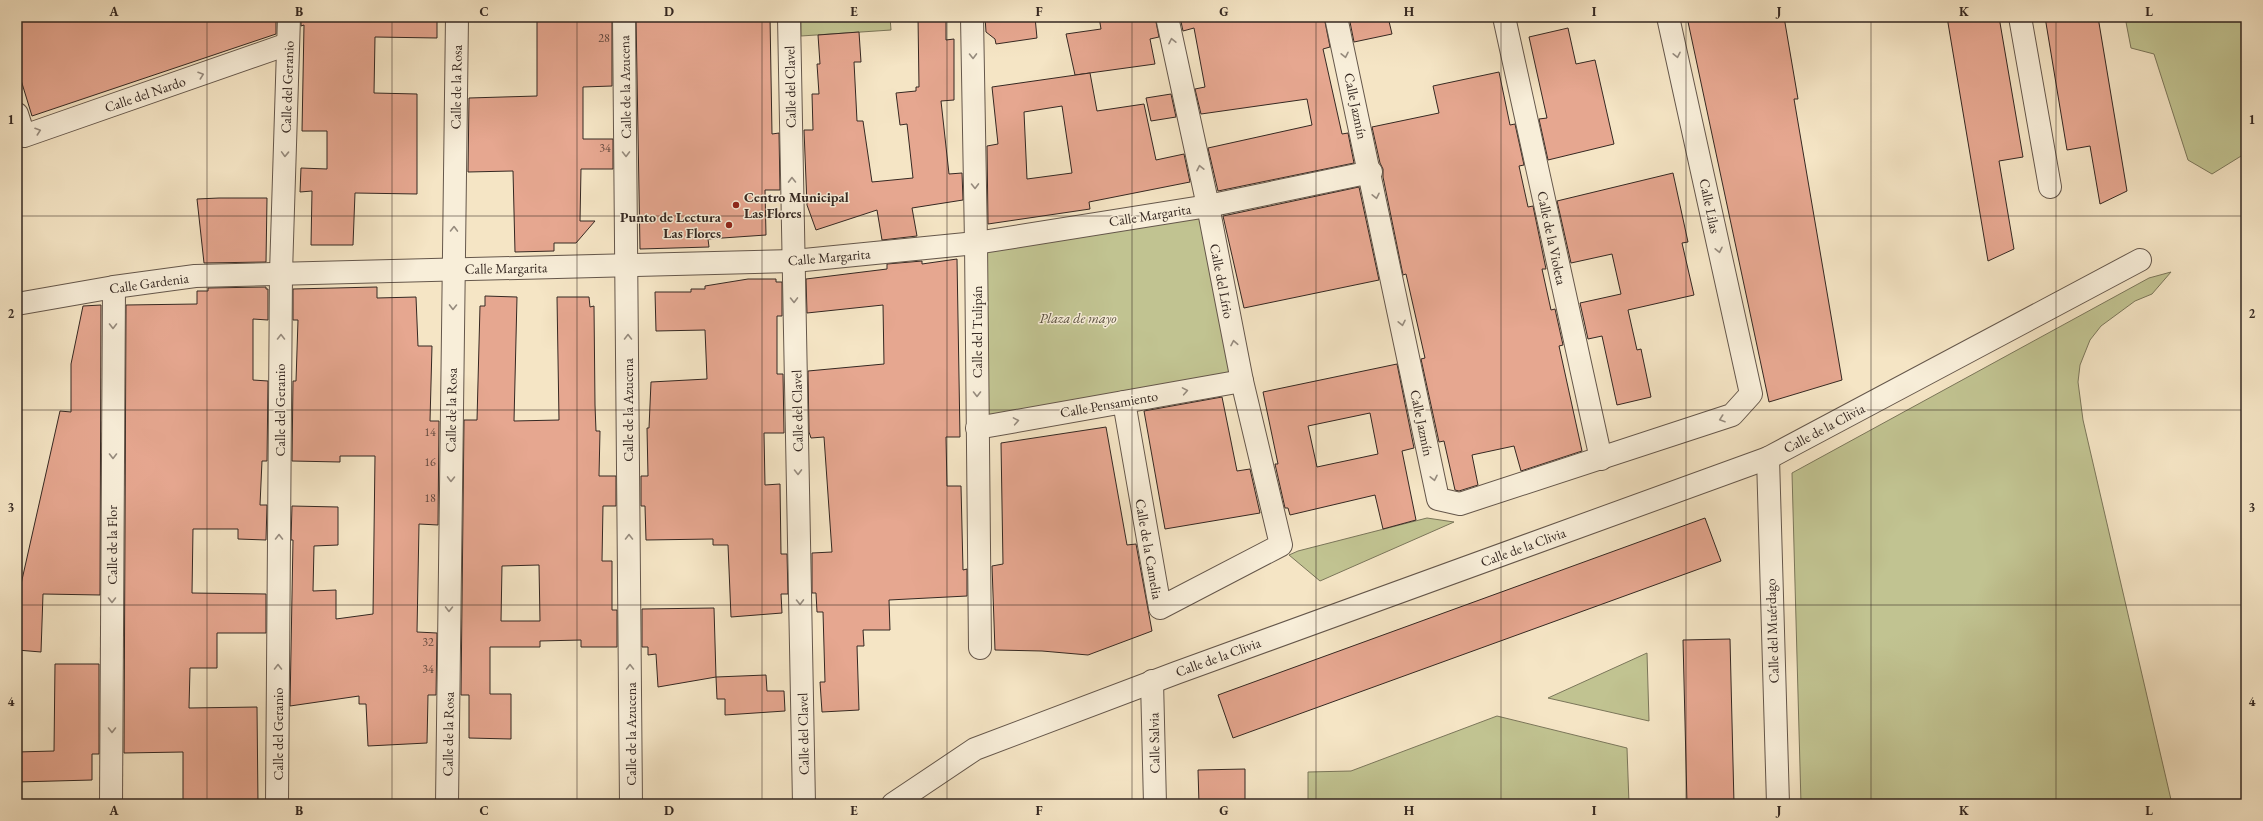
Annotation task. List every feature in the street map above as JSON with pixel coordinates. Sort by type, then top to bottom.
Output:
[{"type":"street","name":"Calle del Geranio","points":[[277,804],[281,273],[289,17]]},
{"type":"street","name":"Calle de la Rosa","points":[[447,804],[456,17]]},
{"type":"street","name":"Calle de la Azucena","points":[[624,17],[631,804]]},
{"type":"street","name":"Calle del Clavel","points":[[789,17],[804,804]]},
{"type":"street","name":"Calle del Tulipán","points":[[972,17],[980,648]]},
{"type":"street","name":"Calle del Lírio","points":[[1167,17],[1208,206],[1242,381],[1281,545]]},
{"type":"street","name":"Calle Jazmín","points":[[1336,17],[1438,499],[1460,504],[1601,459],[1732,415],[1751,394]]},
{"type":"street","name":"Calle de la Violeta","points":[[1504,17],[1601,459]]},
{"type":"street","name":"Calle Lilas","points":[[1668,17],[1751,394]]},
{"type":"street","points":[[2020,17],[2050,187]]},
{"type":"street","name":"Calle del Nardo","points":[[17,114],[24,136],[288,44]]},
{"type":"street","name":"Calle Margarita","points":[[281,273],[794,261],[976,243],[1208,206],[1370,172]]},
{"type":"street","name":"Calle de la Clivia","points":[[893,804],[975,749],[1152,682],[1768,458],[2140,260]]},
{"type":"street","name":"Calle Gardenia","points":[[17,304],[114,287],[195,276],[281,273]]},
{"type":"street","name":"Calle de la Flor","points":[[111,804],[114,287]]},
{"type":"street","name":"Calle Pensamiento","points":[[977,428],[1242,381]]},
{"type":"street","name":"Calle de la Camelia","points":[[1124,402],[1160,608],[1281,545]]},
{"type":"street","name":"Calle del Muérdago","points":[[1768,458],[1778,804]]},
{"type":"street","name":"Calle Salvia","points":[[1152,682],[1155,804]]},
{"type":"green space","points":[[801,17],[890,17],[891,30],[801,36]]},
{"type":"green space","points":[[2125,17],[2246,17],[2246,153],[2212,174],[2188,160],[2154,54],[2131,48]]},
{"type":"green space","name":"Plaza de mayo","points":[[1208,206],[1242,381],[977,428],[976,243]]},
{"type":"green space","points":[[2171,272],[2152,294],[2135,301],[2101,326],[2090,340],[2080,365],[2078,382],[2083,420],[2172,804],[1801,804],[1792,473],[2149,278]]},
{"type":"green space","points":[[1427,518],[1454,522],[1320,581],[1289,555],[1298,551]]},
{"type":"green space","points":[[1647,653],[1649,721],[1548,698]]},
{"type":"green space","points":[[1497,716],[1627,748],[1629,804],[1308,804],[1308,772],[1351,771]]},
{"type":"building","points":[[17,17],[276,17],[276,34],[32,116],[17,67]]},
{"type":"building","points":[[301,17],[437,17],[437,38],[375,37],[374,93],[417,94],[417,194],[355,193],[353,245],[311,245],[312,191],[300,192],[301,168],[327,169],[327,131],[302,131],[304,25],[301,26]]},
{"type":"building","points":[[537,17],[612,17],[612,86],[583,87],[583,139],[613,139],[613,169],[581,169],[580,221],[595,221],[576,243],[554,243],[554,251],[515,252],[513,171],[468,172],[469,98],[537,96]]},
{"type":"building","points":[[636,17],[770,17],[772,134],[779,133],[780,190],[765,190],[766,235],[708,239],[709,247],[640,249]]},
{"type":"building","points":[[918,17],[946,17],[946,40],[954,39],[954,100],[941,101],[949,174],[962,173],[963,200],[912,208],[917,236],[882,240],[877,210],[816,230],[807,205],[804,130],[813,130],[812,94],[819,94],[817,64],[820,64],[818,35],[859,32],[861,62],[854,62],[857,121],[863,121],[872,182],[913,178],[907,124],[900,125],[896,93],[916,91],[916,87],[919,87]]},
{"type":"building","points":[[985,17],[1035,17],[1037,38],[996,44],[995,39],[986,32]]},
{"type":"building","points":[[1099,17],[1155,17],[1159,37],[1150,39],[1155,64],[1075,75],[1066,34],[1101,29]]},
{"type":"building","points":[[1180,17],[1324,17],[1330,47],[1323,49],[1342,134],[1348,133],[1354,163],[1218,191],[1208,148],[1312,125],[1307,99],[1201,114],[1195,89],[1205,87],[1194,28],[1183,31]]},
{"type":"building","points":[[1349,17],[1388,17],[1392,34],[1354,42]]},
{"type":"building","points":[[1687,17],[1784,17],[1798,99],[1794,99],[1842,380],[1769,402]]},
{"type":"building","points":[[1947,17],[1999,17],[2023,157],[1999,161],[2014,249],[1988,261]]},
{"type":"building","points":[[2045,17],[2098,17],[2127,191],[2100,204],[2090,146],[2067,150]]},
{"type":"building","points":[[1568,28],[1576,64],[1595,60],[1614,144],[1548,160],[1539,119],[1547,118],[1529,37]]},
{"type":"building","points":[[1499,72],[1510,125],[1515,124],[1524,165],[1519,166],[1528,207],[1533,206],[1546,269],[1542,269],[1551,310],[1555,309],[1563,345],[1559,346],[1582,451],[1521,471],[1514,446],[1472,455],[1478,485],[1459,491],[1455,490],[1444,441],[1439,442],[1421,359],[1425,358],[1406,274],[1403,275],[1383,177],[1383,169],[1380,163],[1372,127],[1439,113],[1433,86]]},
{"type":"building","points":[[1090,73],[1097,111],[1144,104],[1156,160],[1184,154],[1190,182],[1089,202],[1090,209],[988,224],[987,146],[998,144],[992,87]],"holes":[[[1062,106],[1072,173],[1027,179],[1024,112]]]},
{"type":"building","points":[[1171,94],[1176,117],[1151,121],[1146,98]]},
{"type":"building","points":[[1673,173],[1688,242],[1682,243],[1694,295],[1628,310],[1637,350],[1641,349],[1651,397],[1617,405],[1602,336],[1588,339],[1580,303],[1621,294],[1612,254],[1571,263],[1557,201]]},
{"type":"building","points":[[1359,187],[1379,280],[1244,308],[1223,216]]},
{"type":"building","points":[[267,198],[266,262],[204,263],[197,199]]},
{"type":"building","points":[[957,259],[960,437],[946,437],[947,486],[961,486],[963,570],[967,569],[967,596],[889,600],[890,630],[863,630],[864,646],[857,646],[859,710],[822,712],[820,682],[825,682],[823,612],[817,612],[816,593],[812,593],[812,553],[832,552],[824,437],[811,438],[809,432],[808,371],[884,364],[883,305],[807,313],[806,279],[887,269],[887,264],[922,261],[922,264]]},
{"type":"building","points":[[748,279],[776,279],[776,282],[782,282],[782,316],[777,316],[777,374],[783,374],[784,433],[764,433],[765,485],[780,484],[781,554],[787,554],[788,594],[781,594],[782,613],[731,617],[728,545],[713,545],[713,539],[646,540],[645,506],[641,506],[641,476],[648,476],[647,428],[649,428],[651,382],[707,379],[705,330],[656,331],[655,292],[691,292],[691,289],[705,289],[705,286]]},
{"type":"building","points":[[266,287],[266,289],[268,289],[268,320],[253,319],[253,380],[268,381],[267,461],[262,461],[260,505],[267,505],[266,540],[238,539],[238,529],[193,529],[192,593],[266,594],[266,633],[217,633],[217,668],[190,668],[189,708],[257,707],[258,804],[183,804],[183,752],[124,753],[126,305],[197,304],[197,291],[208,291],[208,288]]},
{"type":"building","points":[[377,287],[377,298],[416,297],[418,346],[432,346],[430,421],[439,421],[438,525],[419,524],[417,632],[437,633],[436,695],[428,695],[427,743],[368,746],[366,704],[359,704],[359,696],[290,706],[293,540],[291,540],[292,506],[338,507],[338,545],[314,546],[313,591],[336,590],[336,619],[373,614],[375,456],[340,456],[340,462],[292,461],[293,381],[296,381],[298,320],[293,320],[293,289]]},
{"type":"building","points":[[485,296],[517,297],[514,421],[559,420],[557,297],[589,297],[590,307],[594,306],[596,431],[600,431],[599,476],[616,476],[616,506],[603,506],[602,561],[612,561],[612,610],[617,610],[617,647],[581,647],[581,640],[540,641],[540,647],[490,647],[490,694],[511,694],[511,739],[469,738],[469,695],[461,695],[464,420],[477,420],[480,306],[485,306]],"holes":[[[539,565],[540,621],[501,621],[502,566]]]},
{"type":"building","points":[[101,305],[100,595],[43,594],[41,652],[17,650],[17,602],[60,411],[71,412],[71,364],[83,306]]},
{"type":"building","points":[[1397,364],[1414,448],[1402,451],[1416,520],[1383,529],[1375,495],[1290,515],[1288,508],[1285,508],[1275,464],[1278,464],[1263,392]],"holes":[[[1370,413],[1378,454],[1317,467],[1308,426]]]},
{"type":"building","points":[[1222,397],[1237,471],[1250,469],[1260,513],[1165,529],[1144,411]]},
{"type":"building","points":[[1106,427],[1127,545],[1136,544],[1152,631],[1088,655],[1042,651],[995,650],[992,566],[1003,564],[1001,443]]},
{"type":"building","points":[[1705,518],[1721,561],[1233,738],[1218,695]]},
{"type":"building","points":[[714,608],[716,677],[658,687],[656,654],[648,655],[648,647],[642,647],[642,609]]},
{"type":"building","points":[[1730,639],[1734,804],[1687,804],[1683,640]]},
{"type":"building","points":[[55,664],[99,664],[99,754],[92,754],[92,780],[17,782],[17,752],[54,751]]},
{"type":"building","points":[[766,675],[767,691],[784,691],[785,711],[725,715],[725,699],[717,699],[716,677]]},
{"type":"building","points":[[1245,769],[1245,804],[1199,804],[1198,770]]},
{"type":"place","name":"Centro Municipal Las Flores","points":[[736,205]]},
{"type":"place","name":"Punto de Lectura Las Flores","points":[[729,225]]}]
